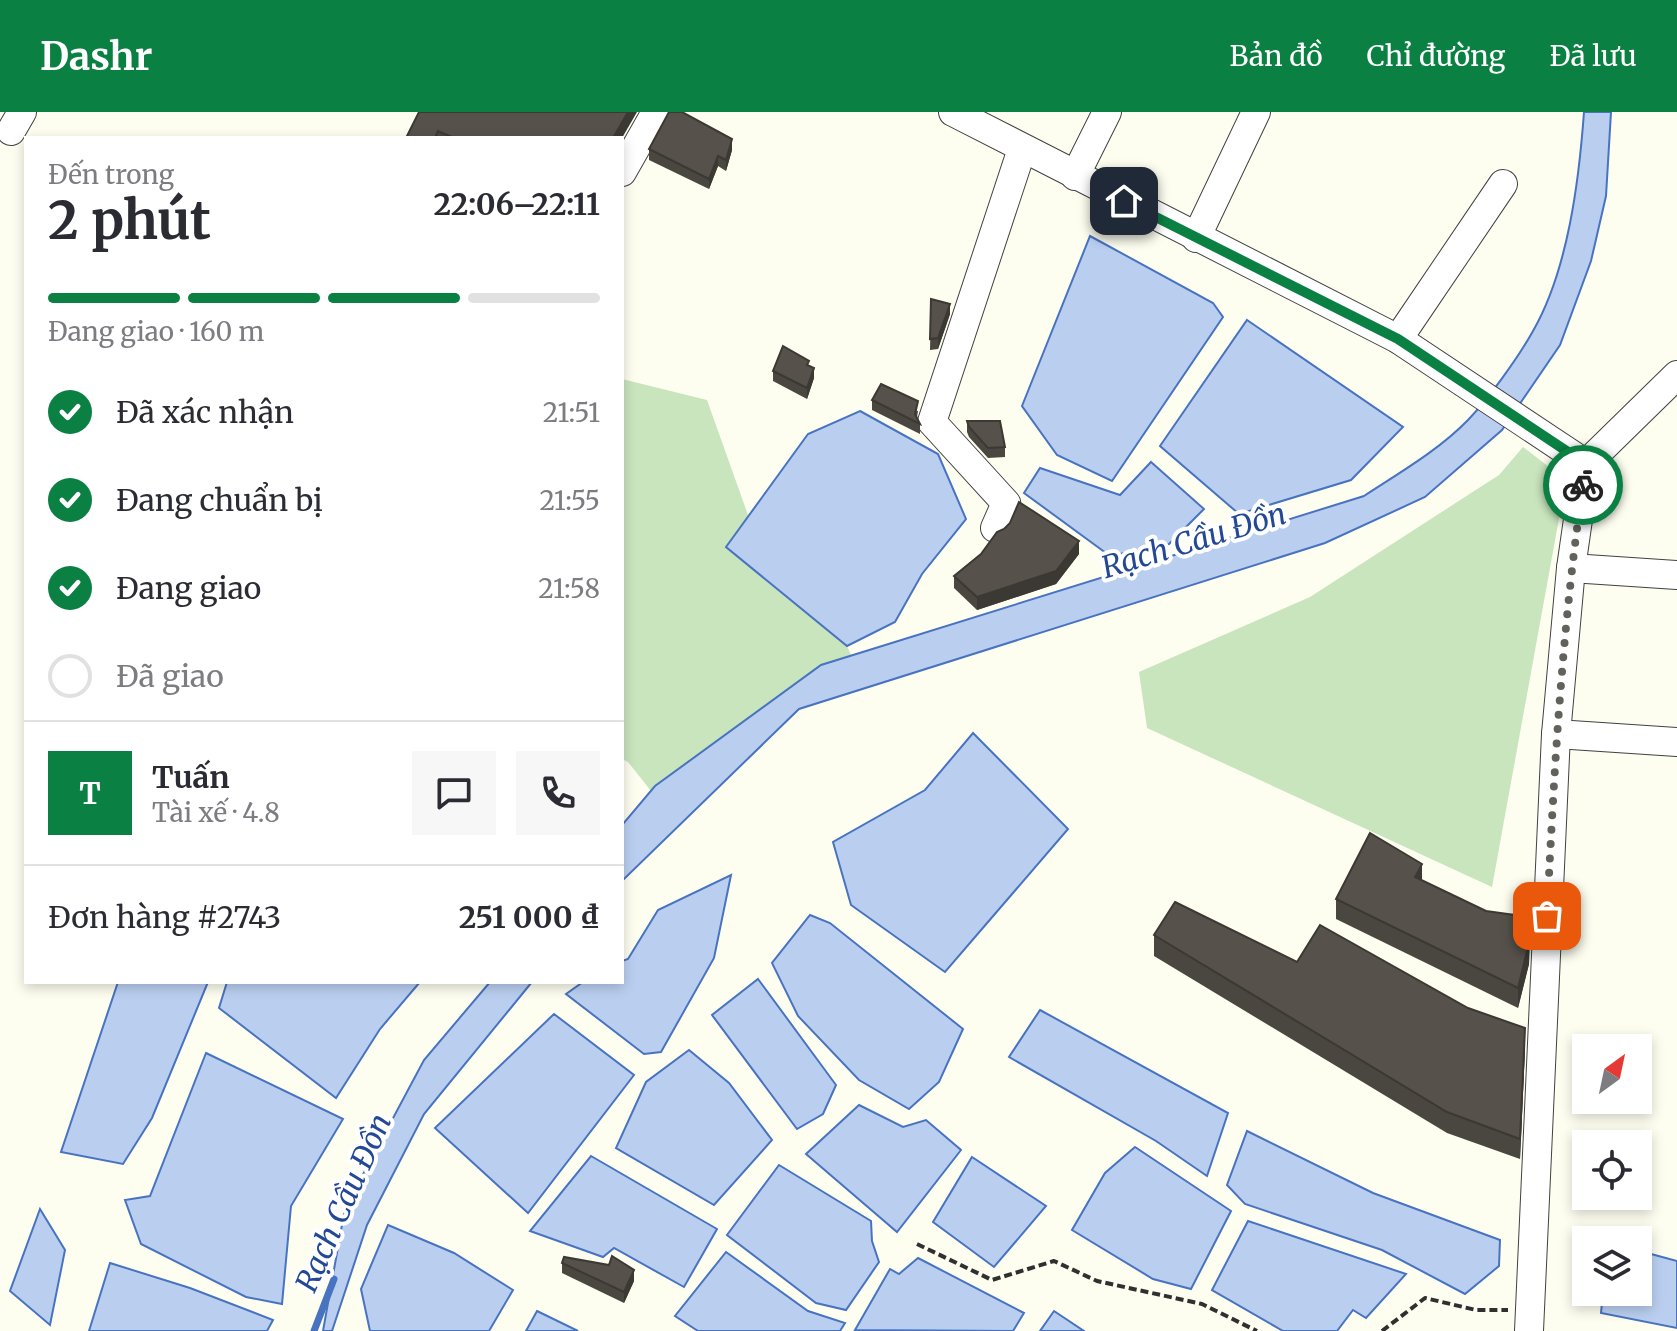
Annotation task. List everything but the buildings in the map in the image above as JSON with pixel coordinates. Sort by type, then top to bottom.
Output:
[{"type":"street","points":[[624,168],[656,112]]},
{"type":"street","points":[[1075,176],[1107,112]]},
{"type":"street","points":[[1196,238],[1256,112]]},
{"type":"street","points":[[968,116],[1022,149],[1398,339],[1586,464]]},
{"type":"street","points":[[995,528],[1006,503],[932,422],[1022,149]]},
{"type":"street","points":[[1398,339],[1503,184]]},
{"type":"street","points":[[1530,1321],[1556,734],[1571,568],[1586,464],[1677,375]]},
{"type":"street","points":[[1571,568],[1677,575]]},
{"type":"street","points":[[1556,734],[1677,742]]},
{"type":"path","points":[[917,1244],[992,1280],[1054,1261],[1097,1281],[1202,1304],[1257,1331]]},
{"type":"path","points":[[1382,1331],[1425,1298],[1530,1321]]},
{"type":"green space","points":[[624,379],[707,400],[748,515],[727,547],[847,646],[851,655],[821,665],[651,791],[624,760]]},
{"type":"green space","points":[[1523,447],[1566,480],[1492,887],[1147,728],[1139,672],[1310,597],[1499,475]]},
{"type":"water","points":[[1584,112],[1611,112],[1606,196],[1591,261],[1560,345],[1502,430],[1425,497],[1325,543],[799,709],[624,879],[624,823],[655,786],[821,665],[1364,496],[1418,461],[1468,420],[1527,342],[1555,281],[1570,224]]},
{"type":"water","points":[[1090,236],[1213,303],[1223,317],[1112,481],[1057,455],[1022,406]]},
{"type":"water","points":[[1247,320],[1403,427],[1351,480],[1239,514],[1160,446]]},
{"type":"water","points":[[860,411],[938,454],[966,519],[922,574],[895,622],[847,646],[726,547],[808,434]]},
{"type":"water","points":[[1151,462],[1204,509],[1169,544],[1110,556],[1024,493],[1040,468],[1120,495]]},
{"type":"water","points":[[973,733],[1068,829],[945,972],[851,905],[833,842],[925,790]]},
{"type":"water","points":[[731,875],[714,958],[661,1052],[644,1054],[566,994],[580,984],[624,984],[624,960],[628,959],[658,910]]},
{"type":"water","points":[[810,915],[830,923],[963,1029],[939,1082],[909,1109],[859,1080],[798,1016],[772,963]]},
{"type":"water","points":[[758,979],[836,1085],[823,1114],[797,1129],[712,1015]]},
{"type":"water","points":[[117,984],[207,984],[152,1118],[123,1164],[61,1152]]},
{"type":"water","points":[[226,984],[418,984],[380,1029],[336,1098],[219,1008]]},
{"type":"water","points":[[488,984],[530,984],[424,1114],[367,1225],[332,1331],[323,1331],[345,1208],[424,1060]]},
{"type":"water","points":[[1040,1010],[1228,1113],[1207,1176],[1156,1141],[1009,1057]]},
{"type":"water","points":[[554,1014],[634,1075],[528,1213],[435,1128]]},
{"type":"water","points":[[689,1050],[729,1083],[772,1140],[714,1205],[616,1148],[646,1082]]},
{"type":"water","points":[[206,1053],[343,1119],[291,1206],[282,1304],[246,1297],[141,1244],[125,1200],[150,1196]]},
{"type":"water","points":[[859,1105],[903,1127],[926,1120],[961,1150],[897,1232],[806,1154]]},
{"type":"water","points":[[1247,1131],[1373,1193],[1500,1240],[1499,1266],[1465,1294],[1382,1250],[1245,1204],[1227,1185]]},
{"type":"water","points":[[1135,1147],[1231,1211],[1191,1289],[1153,1279],[1072,1230],[1105,1173]]},
{"type":"water","points":[[591,1156],[717,1229],[684,1287],[614,1248],[603,1257],[530,1231]]},
{"type":"water","points":[[972,1157],[1046,1206],[994,1267],[933,1222]]},
{"type":"water","points":[[779,1165],[871,1221],[872,1241],[879,1262],[846,1310],[816,1303],[727,1235]]},
{"type":"water","points":[[40,1209],[65,1250],[50,1325],[10,1291]]},
{"type":"water","points":[[1248,1221],[1406,1274],[1366,1318],[1353,1310],[1337,1331],[1283,1331],[1212,1290]]},
{"type":"water","points":[[388,1225],[454,1253],[513,1290],[489,1331],[370,1331],[361,1289]]},
{"type":"water","points":[[726,1252],[808,1311],[845,1323],[840,1331],[698,1331],[675,1316]]},
{"type":"water","points":[[1652,1254],[1677,1261],[1677,1328],[1601,1313],[1602,1306],[1652,1306]]},
{"type":"water","points":[[918,1258],[1024,1313],[1013,1331],[855,1330],[890,1269],[899,1274]]},
{"type":"water","points":[[110,1263],[190,1288],[273,1320],[267,1331],[89,1331]]},
{"type":"water","points":[[537,1311],[578,1331],[526,1331]]},
{"type":"water","points":[[1054,1311],[1084,1331],[1040,1331]]},
{"type":"waterway","name":"Rạch Cầu Đồn","points":[[314,1331],[334,1279]]},
{"type":"way so far","points":[[1547,916],[1556,734],[1571,568],[1583,485]]},
{"type":"route","points":[[1124,201],[1398,339],[1586,464],[1583,485]]}]
